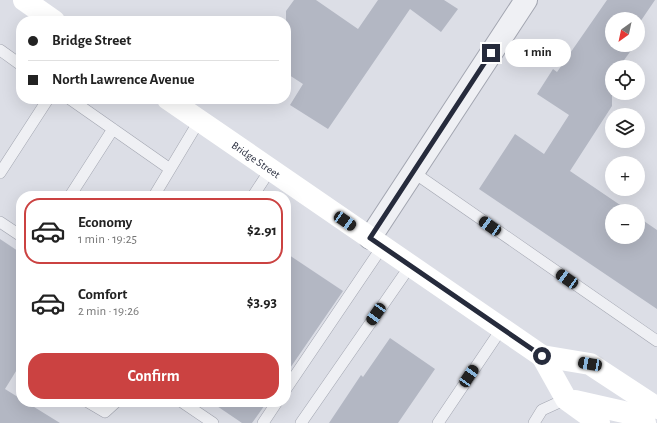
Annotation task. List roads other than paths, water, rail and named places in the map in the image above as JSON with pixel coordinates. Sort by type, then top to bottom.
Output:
[{"type":"main road","name":"Bridge Street","points":[[175,104],[542,356],[590,364],[657,408]]},
{"type":"main road","name":"Bridge Street","points":[[542,356],[566,399],[599,423]]},
{"type":"main road","points":[[566,399],[628,413],[645,423]]},
{"type":"street","points":[[376,243],[413,172],[526,0]]},
{"type":"lane","points":[[0,50],[16,61]]},
{"type":"lane","points":[[0,173],[45,104]]},
{"type":"lane","points":[[77,104],[170,169]]},
{"type":"lane","points":[[157,191],[199,121]]},
{"type":"lane","points":[[73,191],[113,129]]},
{"type":"lane","points":[[256,191],[270,170]]},
{"type":"lane","points":[[413,172],[657,341]]},
{"type":"lane","points":[[0,222],[16,233]]},
{"type":"lane","points":[[291,381],[376,243]]},
{"type":"lane","points":[[301,423],[410,266]]},
{"type":"lane","points":[[438,423],[502,328]]},
{"type":"lane","points":[[534,423],[542,410],[566,399]]},
{"type":"lane","points":[[96,407],[105,412],[110,407]]},
{"type":"lane","points":[[189,407],[213,423]]},
{"type":"lane","points":[[263,423],[274,407]]}]
